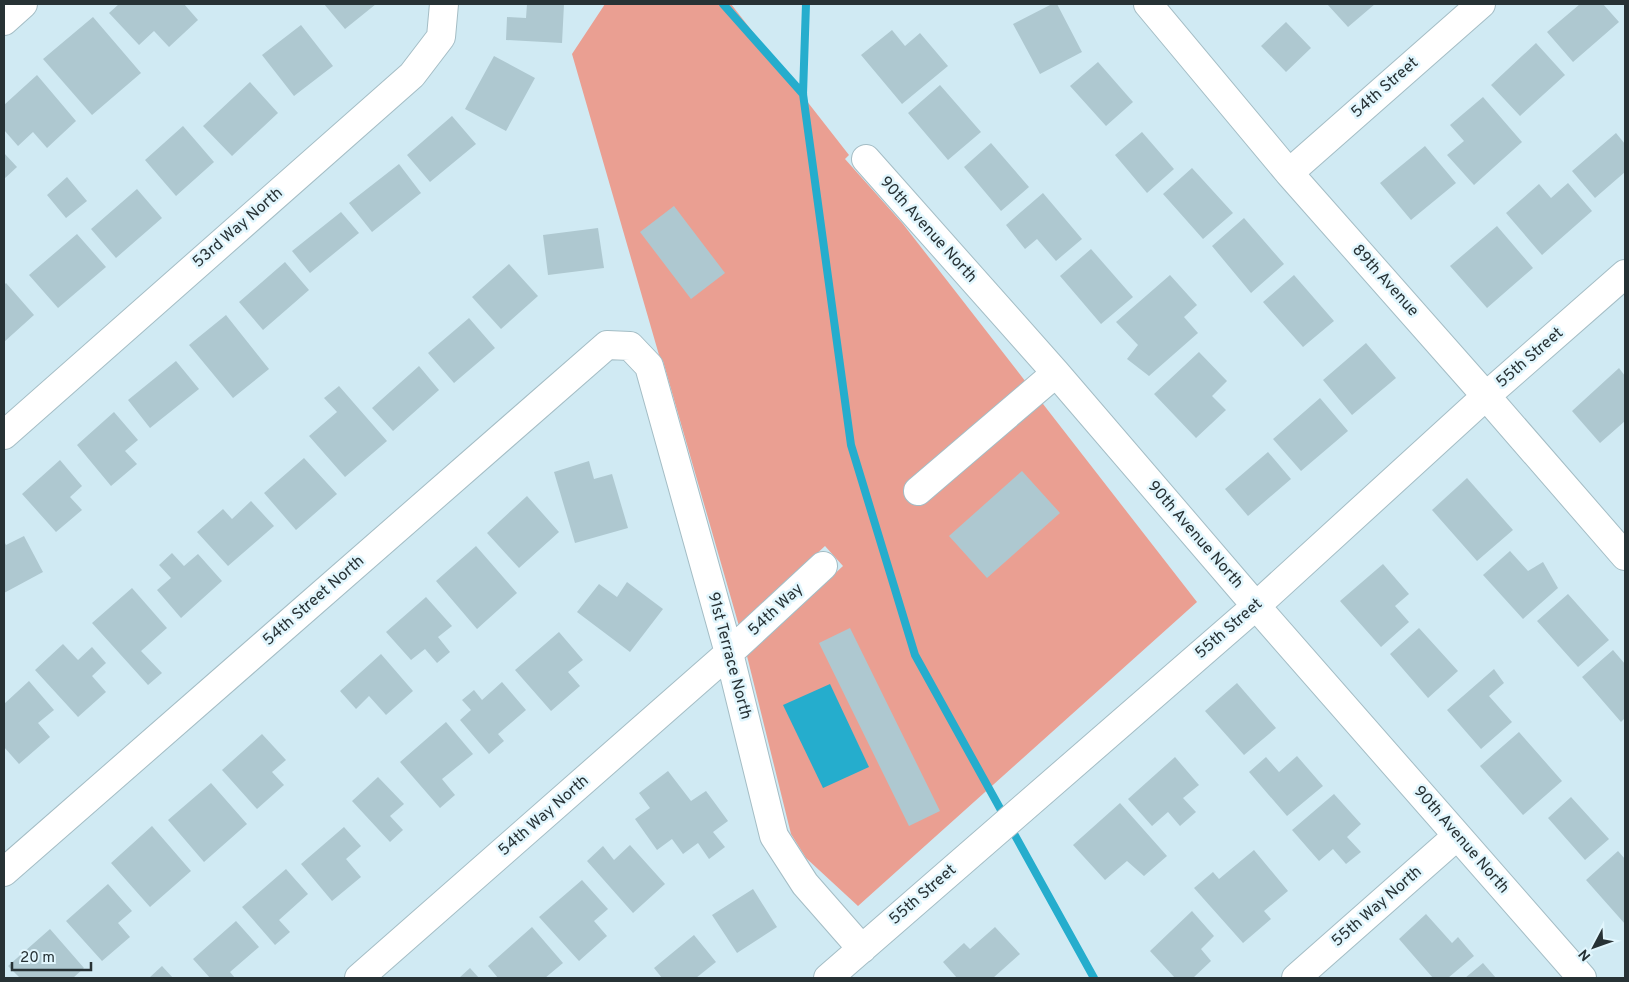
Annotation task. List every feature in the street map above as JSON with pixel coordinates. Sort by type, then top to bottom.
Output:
[{"type":"street","points":[[4,21],[23,4]]},
{"type":"street","name":"53rd Way North","points":[[4,435],[412,74],[441,37],[444,4]]},
{"type":"street","name":"89th Avenue","points":[[1148,4],[1289,173],[1625,556]]},
{"type":"street","name":"54th Street","points":[[1289,173],[1481,4]]},
{"type":"street","name":"90th Avenue North","points":[[866,159],[1056,373],[1256,606],[1582,978]]},
{"type":"street","name":"55th Street","points":[[828,978],[1256,606],[1486,396],[1625,274]]},
{"type":"street","name":"54th Street North","points":[[4,872],[607,345],[630,346]]},
{"type":"street","name":"91st Terrace North","points":[[630,346],[649,366],[729,653],[774,836],[805,884],[862,948]]},
{"type":"street","points":[[918,491],[1056,373]]},
{"type":"street","name":"54th Way","points":[[729,653],[823,566]]},
{"type":"street","name":"54th Way North","points":[[359,978],[729,653]]},
{"type":"street","name":"55th Way North","points":[[1296,978],[1458,836]]},
{"type":"shaded area","points":[[605,4],[731,4],[849,155],[845,159],[903,224],[1197,602],[858,906],[806,858],[791,834],[747,656],[843,566],[825,546],[739,626],[572,54]]},
{"type":"water","points":[[830,684],[869,767],[823,788],[783,705]]},
{"type":"building","points":[[119,4],[184,4],[198,20],[169,47],[154,31],[139,45],[109,13]]},
{"type":"building","points":[[324,4],[376,4],[345,29]]},
{"type":"building","points":[[527,4],[564,4],[562,43],[506,40],[507,17],[526,18]]},
{"type":"building","points":[[1052,4],[1057,4],[1082,52],[1040,74],[1013,24]]},
{"type":"building","points":[[1327,4],[1375,4],[1348,27]]},
{"type":"building","points":[[1580,4],[1603,4],[1619,22],[1573,62],[1547,32]]},
{"type":"building","points":[[93,17],[141,73],[92,115],[43,59]]},
{"type":"building","points":[[1286,22],[1311,48],[1286,72],[1261,46]]},
{"type":"building","points":[[301,25],[333,66],[294,96],[262,55]]},
{"type":"building","points":[[892,30],[905,46],[920,33],[948,66],[902,104],[861,55]]},
{"type":"building","points":[[1536,43],[1565,75],[1520,116],[1491,85]]},
{"type":"building","points":[[494,56],[535,78],[506,131],[465,109]]},
{"type":"building","points":[[1098,62],[1133,102],[1106,126],[1070,86]]},
{"type":"building","points":[[37,75],[76,121],[47,148],[33,132],[18,146],[4,130],[4,105]]},
{"type":"building","points":[[250,82],[278,113],[232,156],[203,126]]},
{"type":"building","points":[[940,85],[981,132],[948,160],[908,113]]},
{"type":"building","points":[[1483,97],[1522,142],[1474,185],[1447,155],[1464,141],[1450,125]]},
{"type":"building","points":[[452,116],[476,144],[430,182],[407,155]]},
{"type":"building","points":[[183,126],[214,162],[176,196],[145,160]]},
{"type":"building","points":[[1142,132],[1174,169],[1147,193],[1115,155]]},
{"type":"building","points":[[1616,133],[1625,144],[1625,172],[1595,198],[1572,171]]},
{"type":"building","points":[[991,143],[1029,187],[1001,211],[964,167]]},
{"type":"building","points":[[1425,146],[1456,183],[1411,220],[1380,183]]},
{"type":"building","points":[[4,153],[17,167],[4,179]]},
{"type":"building","points":[[399,164],[421,193],[372,232],[349,203]]},
{"type":"building","points":[[1192,168],[1233,213],[1203,239],[1163,194]]},
{"type":"building","points":[[67,177],[87,201],[66,218],[47,195]]},
{"type":"building","points":[[1568,183],[1592,211],[1542,255],[1506,213],[1539,184],[1551,198]]},
{"type":"building","points":[[137,189],[162,218],[116,258],[91,229]]},
{"type":"building","points":[[1043,193],[1082,239],[1056,261],[1037,239],[1025,249],[1006,225]]},
{"type":"building","points":[[674,206],[725,273],[691,299],[640,232]]},
{"type":"building","points":[[341,212],[359,233],[310,273],[292,251]]},
{"type":"building","points":[[1244,218],[1284,264],[1251,293],[1212,246]]},
{"type":"building","points":[[1497,226],[1533,268],[1487,308],[1450,266]]},
{"type":"building","points":[[598,228],[604,268],[548,275],[543,235]]},
{"type":"building","points":[[77,234],[106,267],[58,308],[29,275]]},
{"type":"building","points":[[1091,249],[1133,297],[1101,324],[1060,276]]},
{"type":"building","points":[[285,262],[309,290],[263,330],[239,302]]},
{"type":"building","points":[[509,264],[538,296],[501,329],[472,297]]},
{"type":"building","points":[[1170,275],[1197,305],[1184,317],[1198,333],[1149,376],[1127,359],[1138,345],[1116,322]]},
{"type":"building","points":[[1294,275],[1334,321],[1303,347],[1263,302]]},
{"type":"building","points":[[6,283],[34,315],[4,342],[4,285]]},
{"type":"building","points":[[226,315],[269,369],[233,398],[189,345]]},
{"type":"building","points":[[469,318],[495,348],[454,383],[428,353]]},
{"type":"building","points":[[1366,343],[1396,378],[1352,415],[1323,380]]},
{"type":"building","points":[[1199,352],[1227,381],[1212,396],[1226,410],[1196,438],[1154,394]]},
{"type":"building","points":[[176,361],[199,389],[150,428],[128,400]]},
{"type":"building","points":[[419,366],[439,390],[393,431],[372,408]]},
{"type":"building","points":[[1619,368],[1625,376],[1625,421],[1600,443],[1572,411]]},
{"type":"building","points":[[339,386],[387,441],[345,477],[309,436],[337,412],[324,398]]},
{"type":"building","points":[[1320,398],[1348,431],[1301,471],[1273,439]]},
{"type":"building","points":[[114,412],[138,440],[125,451],[137,464],[111,486],[77,445]]},
{"type":"building","points":[[1268,452],[1291,479],[1248,516],[1225,489]]},
{"type":"building","points":[[304,458],[337,494],[296,530],[264,493]]},
{"type":"building","points":[[60,460],[82,486],[70,497],[82,510],[56,532],[22,494]]},
{"type":"building","points":[[589,461],[594,479],[612,474],[628,528],[575,543],[554,472]]},
{"type":"building","points":[[1022,471],[1060,513],[987,578],[949,536]]},
{"type":"building","points":[[1467,478],[1513,530],[1477,561],[1432,510]]},
{"type":"building","points":[[527,496],[559,532],[519,568],[487,533]]},
{"type":"building","points":[[251,501],[274,526],[228,566],[197,532],[223,509],[232,519]]},
{"type":"building","points":[[24,536],[43,572],[4,593],[4,541],[6,545]]},
{"type":"building","points":[[476,546],[517,593],[477,629],[436,581]]},
{"type":"building","points":[[1510,551],[1528,571],[1543,562],[1558,588],[1523,619],[1483,575]]},
{"type":"building","points":[[172,553],[184,566],[198,554],[222,581],[181,618],[157,590],[171,578],[159,565]]},
{"type":"building","points":[[1383,564],[1409,594],[1395,606],[1409,622],[1381,647],[1340,601]]},
{"type":"building","points":[[627,582],[663,609],[630,652],[577,612],[599,584],[617,597]]},
{"type":"building","points":[[132,588],[167,628],[141,651],[162,673],[148,685],[92,623]]},
{"type":"building","points":[[1568,594],[1609,640],[1578,667],[1537,621]]},
{"type":"building","points":[[426,597],[452,626],[438,637],[450,652],[437,663],[425,649],[411,660],[386,632]]},
{"type":"building","points":[[850,628],[940,811],[909,826],[819,643]]},
{"type":"building","points":[[1419,628],[1458,671],[1428,698],[1390,654]]},
{"type":"building","points":[[559,632],[583,660],[568,672],[580,686],[551,711],[515,670]]},
{"type":"building","points":[[63,644],[78,660],[92,647],[106,663],[92,676],[106,692],[78,717],[35,670]]},
{"type":"building","points":[[1613,650],[1625,664],[1625,718],[1621,722],[1582,677]]},
{"type":"building","points":[[381,654],[413,691],[386,715],[369,696],[356,709],[340,691]]},
{"type":"building","points":[[1494,669],[1504,683],[1489,696],[1512,722],[1481,749],[1447,710]]},
{"type":"building","points":[[29,681],[54,710],[38,723],[50,737],[19,764],[4,747],[4,704]]},
{"type":"building","points":[[502,682],[526,710],[498,734],[504,741],[489,754],[460,720],[471,710],[462,700],[474,690],[482,700]]},
{"type":"building","points":[[1237,683],[1276,728],[1244,755],[1205,711]]},
{"type":"building","points":[[446,722],[473,754],[442,779],[455,795],[440,808],[400,762]]},
{"type":"building","points":[[1519,732],[1562,781],[1523,815],[1480,766]]},
{"type":"building","points":[[262,734],[286,760],[272,772],[284,785],[257,809],[222,770]]},
{"type":"building","points":[[1297,756],[1323,786],[1287,816],[1249,772],[1266,757],[1279,772]]},
{"type":"building","points":[[1175,757],[1199,785],[1183,798],[1196,812],[1180,826],[1168,812],[1152,826],[1128,799]]},
{"type":"building","points":[[668,771],[691,801],[706,791],[728,821],[713,832],[725,847],[709,859],[698,843],[683,854],[672,839],[657,850],[635,819],[650,808],[639,793]]},
{"type":"building","points":[[378,777],[404,804],[390,816],[403,830],[390,842],[352,801]]},
{"type":"building","points":[[211,783],[247,824],[204,862],[168,820]]},
{"type":"building","points":[[1334,794],[1361,824],[1347,837],[1361,852],[1346,864],[1333,849],[1319,861],[1292,830]]},
{"type":"building","points":[[1571,797],[1609,839],[1585,860],[1548,818]]},
{"type":"building","points":[[1120,803],[1167,856],[1144,876],[1127,861],[1105,880],[1073,845]]},
{"type":"building","points":[[152,826],[191,871],[150,907],[111,863]]},
{"type":"building","points":[[344,827],[361,846],[346,859],[361,877],[332,901],[301,864]]},
{"type":"building","points":[[630,845],[665,884],[633,913],[587,861],[603,846],[614,860]]},
{"type":"building","points":[[1254,850],[1288,891],[1264,911],[1271,919],[1243,943],[1194,888],[1213,872],[1219,879]]},
{"type":"building","points":[[1618,851],[1625,859],[1625,924],[1586,880]]},
{"type":"building","points":[[286,869],[308,894],[279,920],[290,932],[275,945],[242,907]]},
{"type":"building","points":[[582,880],[608,909],[594,921],[607,936],[579,961],[539,917]]},
{"type":"building","points":[[108,884],[132,911],[118,923],[130,937],[102,961],[66,921]]},
{"type":"building","points":[[753,889],[777,927],[737,953],[712,915]]},
{"type":"building","points":[[1192,911],[1214,936],[1201,949],[1211,961],[1193,978],[1175,978],[1150,951]]},
{"type":"building","points":[[1426,914],[1452,943],[1458,937],[1474,956],[1448,978],[1433,978],[1399,939]]},
{"type":"building","points":[[236,921],[259,947],[230,972],[235,978],[210,978],[193,959]]},
{"type":"building","points":[[532,927],[563,963],[545,978],[498,978],[488,966]]},
{"type":"building","points":[[995,927],[1020,954],[993,978],[957,978],[943,962],[964,943],[970,949]]},
{"type":"building","points":[[50,929],[84,968],[73,978],[20,978],[8,966]]},
{"type":"building","points":[[694,935],[716,962],[696,978],[662,978],[654,968]]},
{"type":"building","points":[[1483,963],[1496,978],[1465,978]]},
{"type":"building","points":[[162,966],[173,978],[149,978]]},
{"type":"building","points":[[470,968],[479,978],[459,978]]},
{"type":"waterway","points":[[723,4],[803,94]]},
{"type":"waterway","points":[[806,4],[803,94],[851,445],[915,655],[1094,978]]}]
